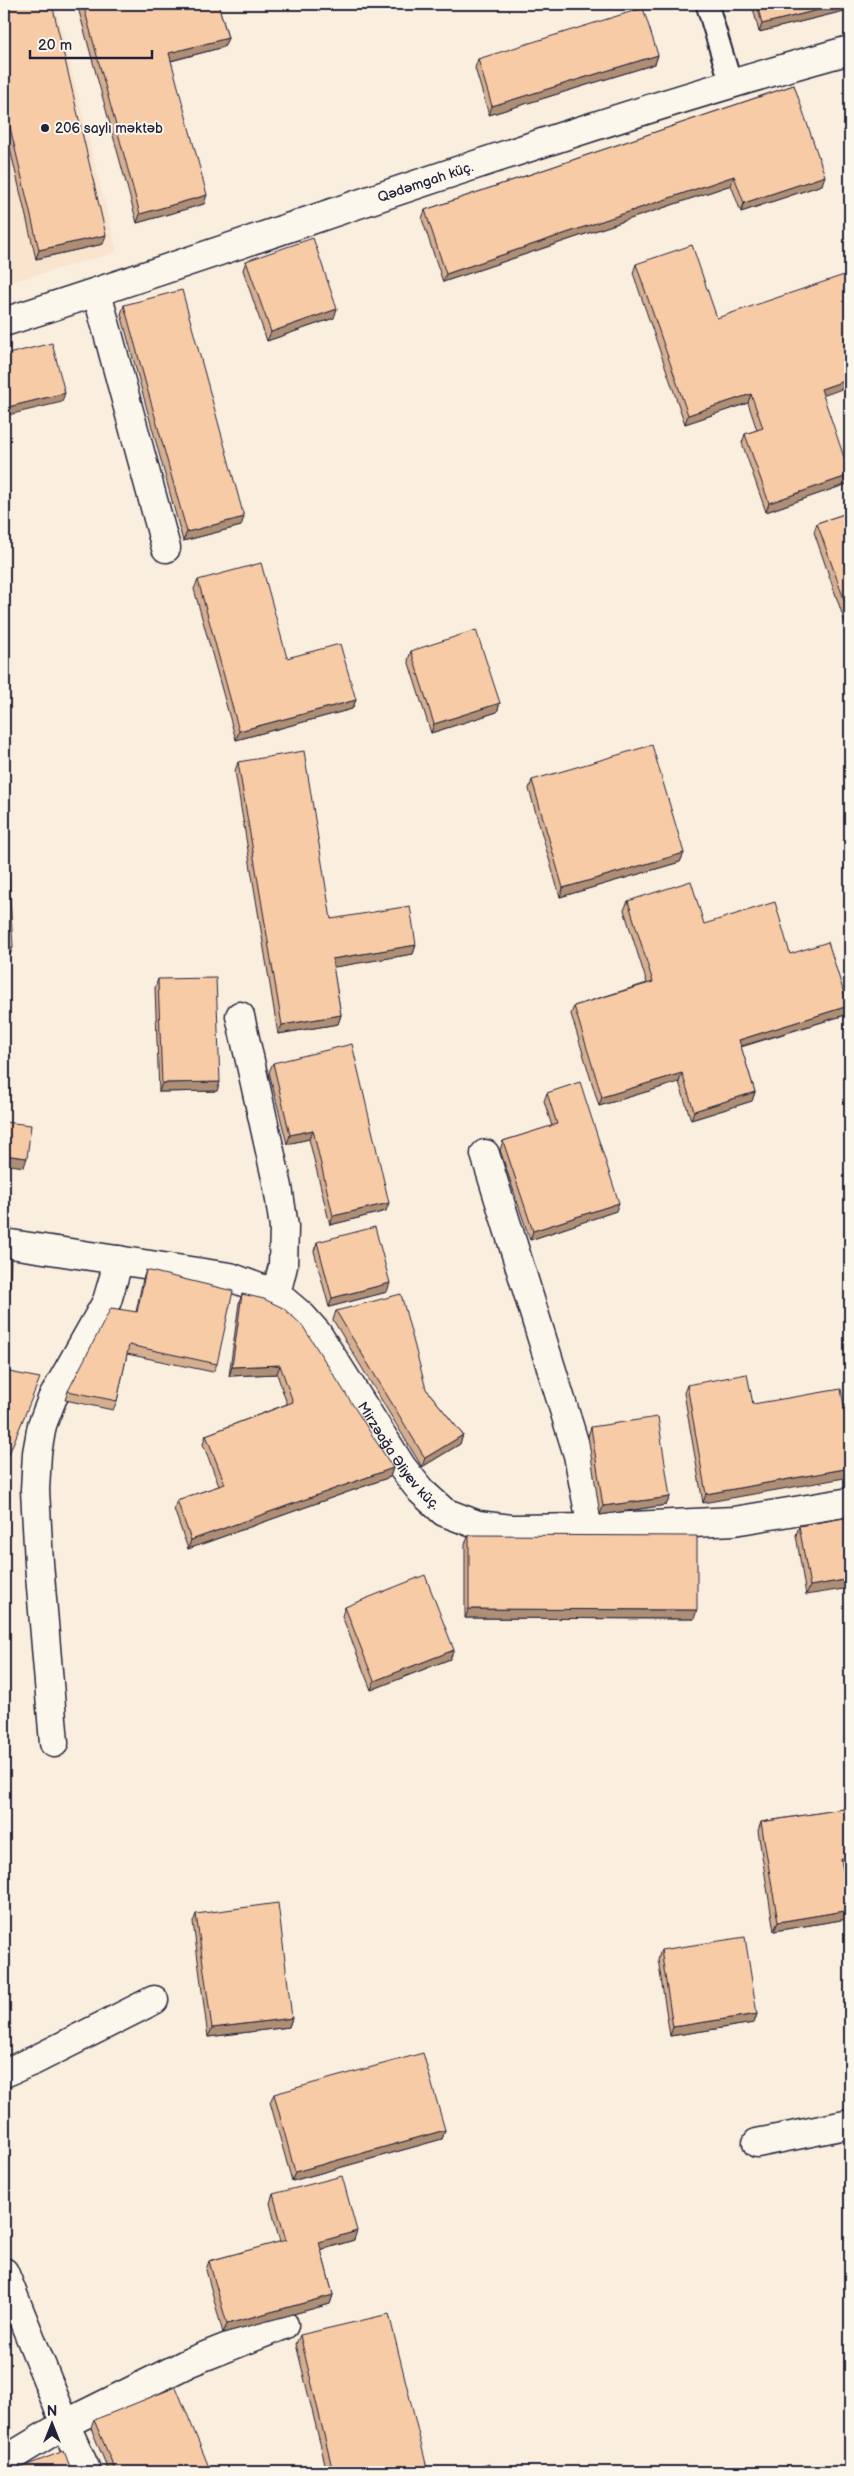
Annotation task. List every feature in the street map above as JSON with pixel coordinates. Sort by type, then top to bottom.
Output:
[{"type":"street","name":"Qədəmgah küç.","points":[[4,322],[97,293],[481,163],[731,84],[850,50]]},
{"type":"street","points":[[97,293],[166,548]]},
{"type":"street","points":[[240,1016],[278,1187],[284,1227],[283,1266],[276,1294]]},
{"type":"street","points":[[484,1154],[578,1454],[592,1528]]},
{"type":"street","name":"Mirzəağa Əliyev küç.","points":[[4,1243],[230,1277],[276,1294],[302,1316],[317,1333],[402,1468],[431,1502],[444,1512],[478,1525],[496,1527],[592,1528],[734,1521],[850,1502]]},
{"type":"street","points":[[54,1742],[39,1563],[35,1490],[37,1453],[42,1425],[52,1399],[107,1301],[119,1260]]},
{"type":"street","points":[[4,2073],[35,2060],[154,2000]]},
{"type":"street","points":[[757,2143],[850,2124]]},
{"type":"street","points":[[4,2272],[65,2424],[87,2472]]},
{"type":"street","points":[[4,2460],[65,2424],[190,2362],[284,2325]]},
{"type":"lane","points":[[707,4],[731,84]]},
{"type":"shaded area","name":"206 saylı məktəb","points":[[4,4],[55,4],[117,252],[4,284]]},
{"type":"building","name":"206 saylı məktəb","points":[[4,4],[52,4],[106,235],[39,250],[4,107]]},
{"type":"building","points":[[83,4],[218,4],[228,38],[169,53],[207,195],[140,214]]},
{"type":"building","points":[[757,4],[842,4],[762,24]]},
{"type":"building","points":[[643,8],[658,55],[492,106],[478,59]]},
{"type":"building","points":[[794,85],[825,176],[744,203],[734,176],[446,274],[425,210]]},
{"type":"building","points":[[313,238],[337,309],[271,332],[246,261]]},
{"type":"building","points":[[692,245],[717,318],[850,273],[850,379],[821,389],[850,475],[769,503],[745,434],[763,428],[751,394],[688,415],[636,264]]},
{"type":"building","points":[[182,290],[244,517],[187,532],[124,305]]},
{"type":"building","points":[[52,343],[65,393],[4,408],[4,355]]},
{"type":"building","points":[[850,512],[850,616],[817,523]]},
{"type":"building","points":[[261,563],[287,658],[340,644],[356,700],[239,731],[198,580]]},
{"type":"building","points":[[476,630],[500,703],[434,724],[411,651]]},
{"type":"building","points":[[652,745],[684,853],[563,888],[532,780]]},
{"type":"building","points":[[304,751],[331,919],[410,906],[416,945],[332,959],[341,1015],[282,1025],[238,762]]},
{"type":"building","points":[[4,863],[8,863],[13,947],[4,947]]},
{"type":"building","points":[[691,881],[704,924],[775,902],[790,954],[828,942],[848,1006],[739,1040],[755,1092],[694,1111],[682,1073],[602,1097],[574,1006],[653,982],[628,901]]},
{"type":"building","points":[[216,978],[220,1082],[162,1083],[158,979]]},
{"type":"building","points":[[352,1044],[389,1203],[333,1216],[313,1130],[290,1135],[273,1063]]},
{"type":"building","points":[[580,1082],[619,1203],[533,1231],[503,1141],[557,1124],[547,1093]]},
{"type":"building","points":[[4,1122],[31,1125],[27,1158],[4,1155]]},
{"type":"building","points":[[375,1227],[390,1283],[332,1298],[317,1242]]},
{"type":"building","points":[[4,1257],[11,1258],[8,1322],[4,1322]]},
{"type":"building","points":[[146,1270],[233,1291],[217,1364],[129,1345],[117,1401],[68,1391],[111,1308],[137,1312]]},
{"type":"building","points":[[242,1294],[264,1299],[283,1308],[302,1325],[393,1468],[191,1540],[177,1500],[225,1484],[206,1435],[293,1402],[280,1365],[232,1367]]},
{"type":"building","points":[[401,1294],[426,1389],[463,1435],[425,1458],[336,1311]]},
{"type":"building","points":[[4,1371],[40,1378],[4,1466]]},
{"type":"building","points":[[747,1374],[753,1404],[841,1389],[850,1439],[850,1468],[706,1494],[687,1385]]},
{"type":"building","points":[[658,1417],[670,1497],[603,1506],[591,1427]]},
{"type":"building","points":[[850,1517],[850,1579],[810,1586],[799,1526]]},
{"type":"building","points":[[469,1535],[697,1536],[697,1610],[469,1609]]},
{"type":"building","points":[[425,1575],[454,1650],[374,1681],[345,1607]]},
{"type":"building","points":[[850,1808],[850,1857],[841,1859],[850,1910],[778,1922],[761,1822]]},
{"type":"building","points":[[278,1903],[292,2018],[212,2028],[196,1914]]},
{"type":"building","points":[[745,1937],[757,2014],[673,2027],[661,1950]]},
{"type":"building","points":[[423,2053],[445,2130],[295,2172],[274,2094]]},
{"type":"building","points":[[342,2176],[357,2231],[319,2242],[333,2295],[227,2324],[209,2261],[286,2240],[273,2194]]},
{"type":"building","points":[[389,2314],[427,2468],[411,2472],[333,2472],[300,2335]]},
{"type":"building","points":[[176,2387],[211,2472],[116,2472],[94,2420]]},
{"type":"building","points":[[64,2451],[72,2472],[9,2472]]},
{"type":"building","points":[[489,2464],[492,2472],[465,2472]]},
{"type":"place","name":"206 saylı məktəb","points":[[45,128]]}]
